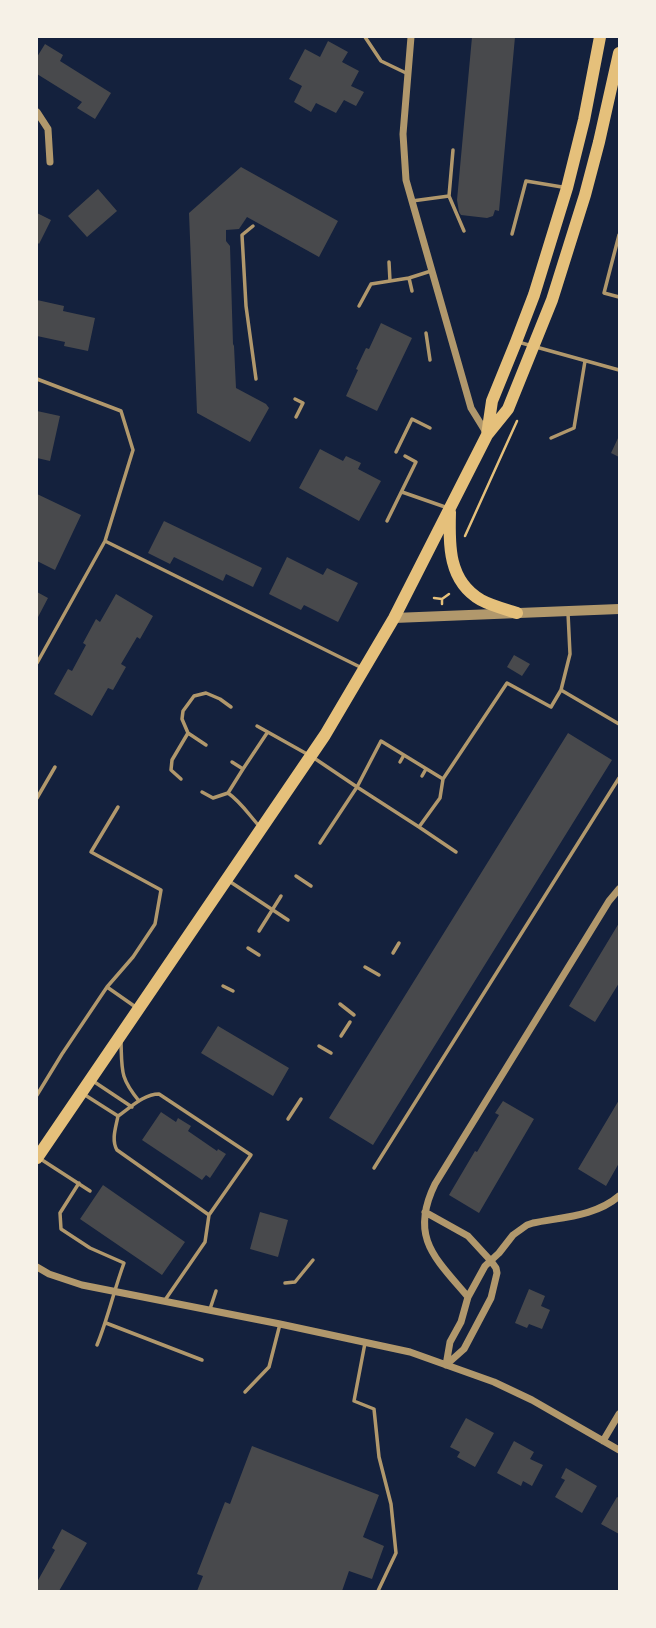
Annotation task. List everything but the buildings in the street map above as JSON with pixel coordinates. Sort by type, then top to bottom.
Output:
[{"type":"highway","points":[[487,435],[492,401],[516,342],[567,188],[600,37]]},
{"type":"highway","points":[[37,1157],[311,756],[394,618],[487,435],[509,409],[552,300],[585,195],[619,53]]},
{"type":"highway","points":[[450,508],[452,563],[463,585],[480,600],[517,613]]},
{"type":"street","points":[[411,37],[403,134],[406,180],[471,408],[487,435]]},
{"type":"street","points":[[37,113],[48,129],[50,162]]},
{"type":"street","points":[[394,618],[619,609]]},
{"type":"street","points":[[468,1297],[430,1250],[425,1230],[425,1212],[429,1196],[609,901],[619,889]]},
{"type":"street","points":[[446,1364],[450,1342],[461,1322],[468,1297],[485,1266],[513,1235],[527,1225],[603,1208],[619,1196]]},
{"type":"street","points":[[425,1212],[468,1236],[491,1261],[497,1273],[491,1298],[464,1349],[446,1364]]},
{"type":"street","points":[[37,1267],[64,1279],[114,1292],[410,1352],[473,1373],[514,1391],[619,1450]]},
{"type":"street","points":[[603,1441],[619,1414]]},
{"type":"lane","points":[[365,37],[381,61],[408,74]]},
{"type":"lane","points":[[453,150],[449,197],[464,231]]},
{"type":"lane","points":[[512,234],[526,181],[567,188],[585,195]]},
{"type":"lane","points":[[412,201],[449,197]]},
{"type":"lane","points":[[253,226],[242,235],[246,306],[256,379]]},
{"type":"lane","points":[[619,235],[604,293],[619,297]]},
{"type":"lane","points":[[389,262],[390,281]]},
{"type":"lane","points":[[359,306],[372,284],[409,278],[432,270]]},
{"type":"lane","points":[[409,278],[412,291]]},
{"type":"lane","points":[[426,333],[430,360]]},
{"type":"lane","points":[[516,342],[619,370]]},
{"type":"lane","points":[[551,438],[574,428],[585,361]]},
{"type":"lane","points":[[37,379],[121,411],[133,450],[105,541],[37,663]]},
{"type":"lane","points":[[295,399],[303,403],[296,417]]},
{"type":"lane","points":[[396,452],[412,419],[430,428]]},
{"type":"lane","points":[[387,521],[416,462],[405,456]]},
{"type":"lane","points":[[402,492],[450,508]]},
{"type":"lane","points":[[105,541],[364,669]]},
{"type":"lane","points":[[419,827],[440,798],[443,779],[507,683],[551,708],[561,690],[570,654],[568,611]]},
{"type":"lane","points":[[561,690],[619,724]]},
{"type":"lane","points":[[206,745],[188,733],[182,719],[183,711],[194,696],[206,692],[230,707]]},
{"type":"lane","points":[[257,726],[311,756],[456,852]]},
{"type":"lane","points":[[181,779],[172,770],[172,760],[188,733]]},
{"type":"lane","points":[[202,792],[213,798],[228,793],[267,733]]},
{"type":"lane","points":[[320,843],[357,787],[381,741],[443,779]]},
{"type":"lane","points":[[400,762],[404,755]]},
{"type":"lane","points":[[232,762],[243,769]]},
{"type":"lane","points":[[37,798],[55,767]]},
{"type":"lane","points":[[422,776],[426,769]]},
{"type":"lane","points":[[374,1168],[619,778]]},
{"type":"lane","points":[[228,793],[262,828]]},
{"type":"lane","points":[[378,800],[382,793]]},
{"type":"lane","points":[[37,1095],[107,987],[133,957],[155,924],[161,890],[91,852],[118,807]]},
{"type":"lane","points":[[398,813],[402,807]]},
{"type":"lane","points":[[296,876],[311,886]]},
{"type":"lane","points":[[226,879],[288,920]]},
{"type":"lane","points":[[259,931],[281,896]]},
{"type":"lane","points":[[393,953],[399,943]]},
{"type":"lane","points":[[248,948],[259,955]]},
{"type":"lane","points":[[365,967],[379,975]]},
{"type":"lane","points":[[223,986],[233,991]]},
{"type":"lane","points":[[107,987],[137,1008]]},
{"type":"lane","points":[[340,1004],[354,1014]]},
{"type":"lane","points":[[341,1036],[350,1022]]},
{"type":"lane","points":[[120,1034],[122,1074],[139,1101]]},
{"type":"lane","points":[[319,1046],[331,1052]]},
{"type":"lane","points":[[89,1079],[132,1107]]},
{"type":"lane","points":[[81,1092],[118,1116]]},
{"type":"lane","points":[[164,1302],[205,1242],[209,1215],[251,1155],[159,1094],[155,1093],[139,1101],[118,1116],[114,1140],[117,1150],[209,1215]]},
{"type":"lane","points":[[288,1119],[301,1098]]},
{"type":"lane","points":[[37,1157],[90,1191]]},
{"type":"lane","points":[[79,1183],[60,1213],[61,1229],[90,1248],[124,1263],[97,1345]]},
{"type":"lane","points":[[285,1283],[295,1282],[313,1260]]},
{"type":"lane","points":[[209,1311],[216,1291]]},
{"type":"lane","points":[[106,1323],[202,1360]]},
{"type":"lane","points":[[245,1392],[269,1367],[280,1324]]},
{"type":"lane","points":[[366,1341],[354,1401],[374,1409],[379,1457],[391,1504],[396,1553],[377,1591]]},
{"type":"path","points":[[464,537],[520,413]]},
{"type":"path","points":[[434,598],[442,599],[449,594]]},
{"type":"path","points":[[441,608],[442,599]]}]
